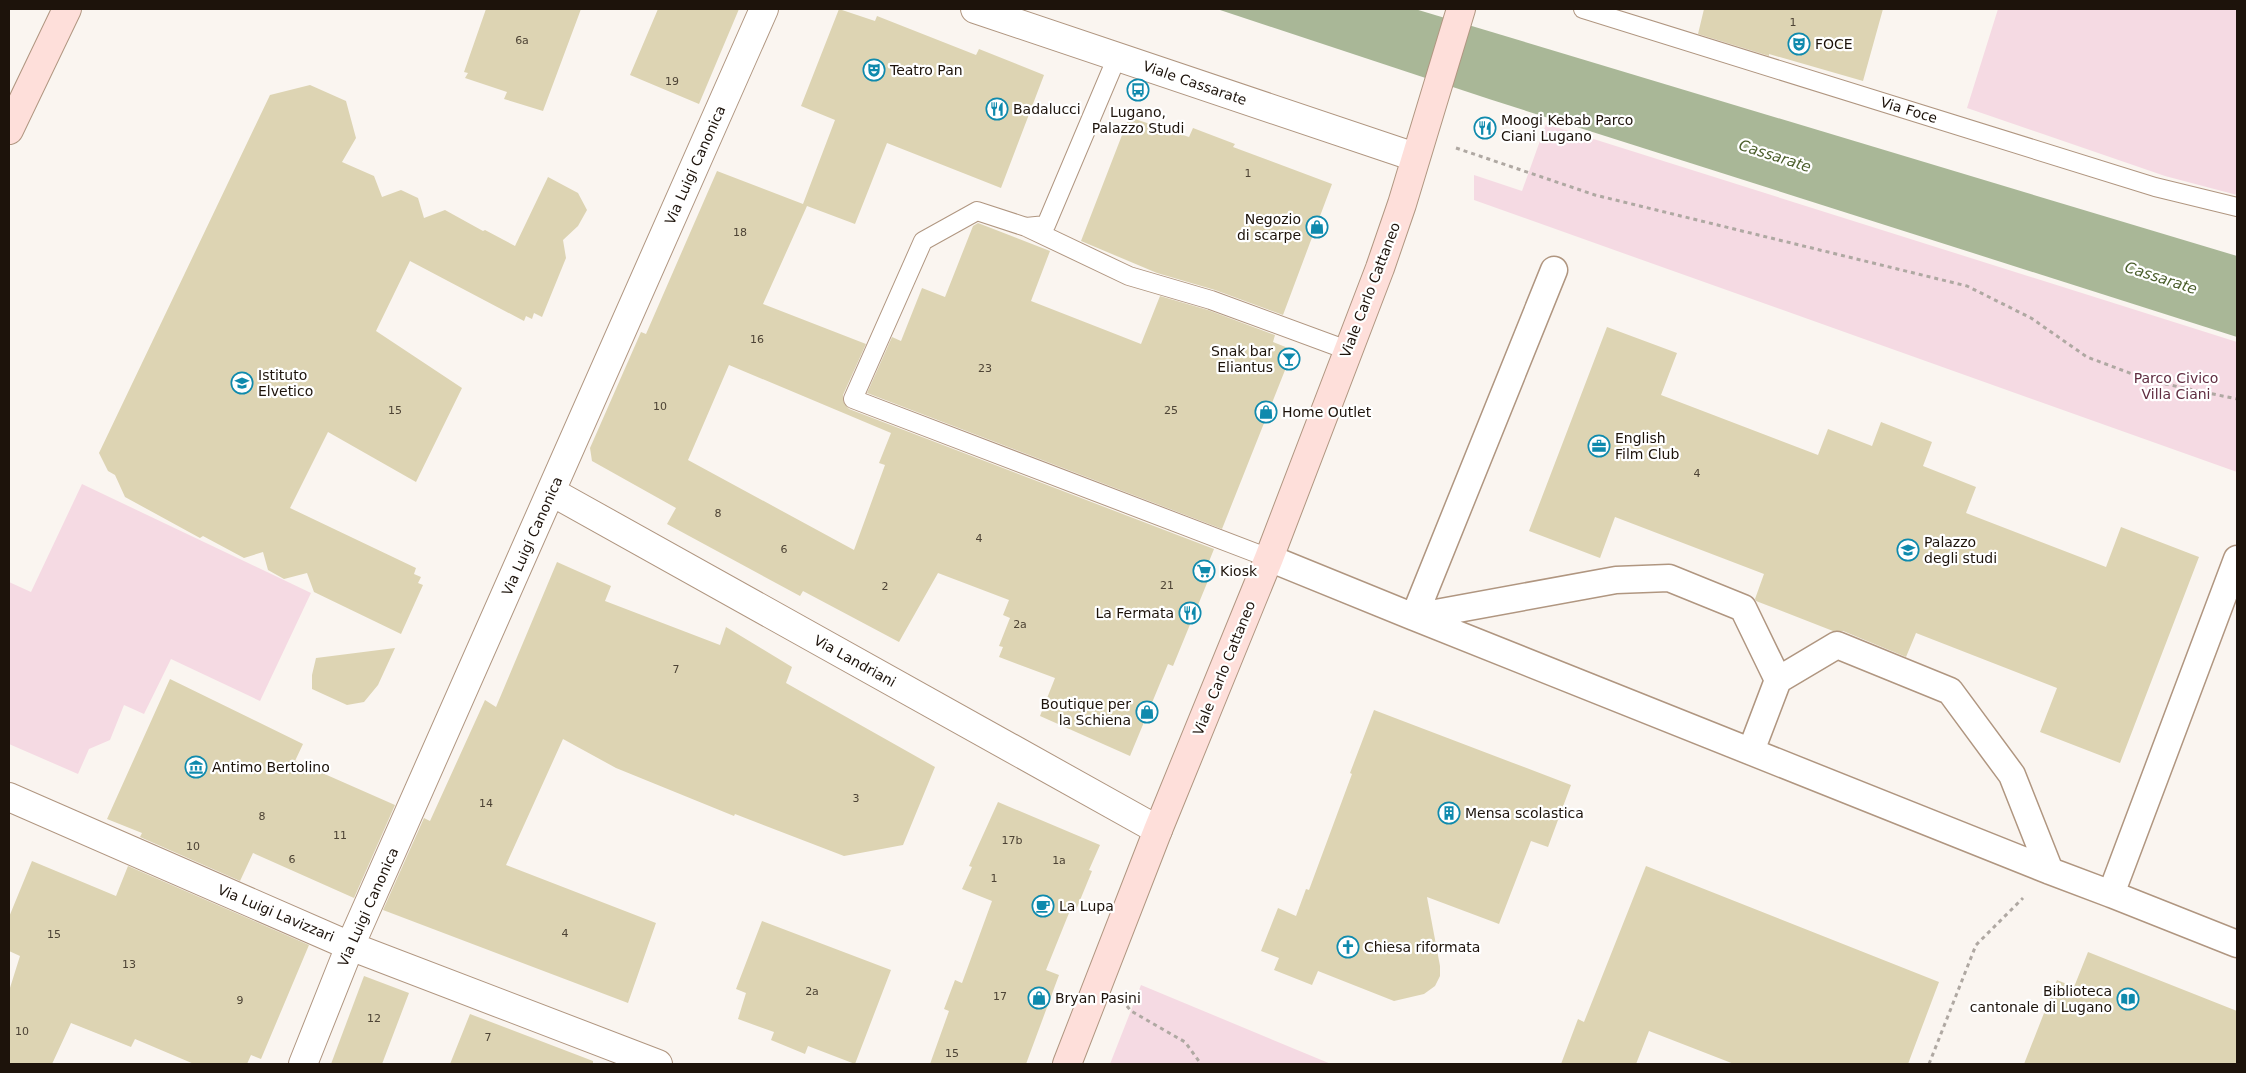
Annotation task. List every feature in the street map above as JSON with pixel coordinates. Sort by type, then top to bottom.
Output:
[{"type":"main road","points":[[9,130],[67,9]]},
{"type":"main road","name":"Viale Carlo Cattaneo","points":[[1067,1064],[1158,830],[1269,558],[1383,259],[1461,9]]},
{"type":"street","name":"Via Luigi Canonica","points":[[303,1064],[350,946],[764,9]]},
{"type":"street","name":"Viale Cassarate","points":[[975,9],[1117,57],[1418,147]]},
{"type":"street","points":[[1414,617],[1554,270]]},
{"type":"street","name":"Via Landriani","points":[[552,492],[1158,830]]},
{"type":"street","points":[[1269,558],[2050,872],[2237,944]]},
{"type":"street","points":[[2111,894],[2237,559]]},
{"type":"street","points":[[1414,617],[1616,580],[1669,578],[1743,608],[1778,680]]},
{"type":"street","points":[[1751,751],[1778,680],[1837,646],[1950,691],[2012,775],[2050,872]]},
{"type":"street","name":"Via Luigi Lavizzari","points":[[9,797],[350,946],[658,1064]]},
{"type":"lane","name":"Via Foce","points":[[1582,9],[2155,186],[2237,207]]},
{"type":"lane","points":[[1026,227],[1046,225],[1117,57]]},
{"type":"lane","points":[[1269,558],[853,399],[923,241],[977,210],[1026,227],[1129,276],[1211,300],[1347,350]]},
{"type":"path","points":[[1418,147],[1595,195],[1967,286],[2031,318],[2087,357],[2151,381],[2237,399]]},
{"type":"path","points":[[1930,1064],[1976,945],[2050,872]]},
{"type":"path","points":[[1104,972],[1131,1011],[1185,1042],[1201,1064]]},
{"type":"green space","points":[[1998,9],[2237,9],[2237,195],[2165,176],[1967,108]]},
{"type":"green space","name":"Parco Civico Villa Ciani","points":[[1546,124],[2237,342],[2237,472],[1474,200],[1474,175],[1522,191]]},
{"type":"green space","points":[[82,484],[311,593],[260,701],[171,659],[144,714],[124,705],[110,740],[89,749],[78,774],[9,744],[9,582],[31,592]]},
{"type":"green space","points":[[1141,985],[1331,1064],[1110,1064]]},
{"type":"water","name":"Cassarate","points":[[1217,9],[1415,9],[2237,256],[2237,337],[1489,99]]},
{"type":"building","points":[[486,9],[581,9],[543,111],[504,99],[507,92],[465,78],[468,73],[464,72]]},
{"type":"building","points":[[658,9],[739,9],[699,104],[630,75]]},
{"type":"building","points":[[839,9],[875,21],[877,16],[976,55],[979,49],[1044,75],[1001,188],[887,143],[855,224],[807,206],[763,304],[866,344],[843,395],[843,401],[849,409],[1214,549],[1208,564],[1214,566],[1173,666],[1168,664],[1130,756],[1040,716],[1055,678],[999,657],[1003,647],[999,646],[1010,618],[1003,615],[1009,600],[938,573],[899,642],[803,591],[800,596],[667,524],[676,508],[592,461],[590,448],[641,332],[646,334],[717,171],[803,204],[835,120],[801,106]],"holes":[[[729,365],[891,433],[879,463],[885,465],[854,550],[688,460]]]},
{"type":"building","name":"FOCE","points":[[1704,9],[1883,9],[1863,81],[1769,54],[1769,56],[1698,34]]},
{"type":"building","name":"Istituto Elvetico","points":[[310,85],[346,101],[356,138],[342,162],[374,176],[382,197],[401,190],[418,198],[424,218],[445,210],[515,246],[548,177],[578,193],[587,210],[578,226],[563,240],[566,258],[542,317],[534,313],[532,319],[526,316],[524,321],[410,261],[376,331],[462,388],[416,482],[328,432],[290,508],[416,568],[414,574],[421,577],[418,583],[423,585],[401,634],[314,592],[307,573],[284,579],[268,570],[263,552],[244,558],[203,536],[200,538],[125,497],[115,475],[108,471],[99,453],[270,95]]},
{"type":"building","points":[[1129,117],[1189,137],[1193,128],[1235,144],[1233,147],[1332,184],[1283,315],[1215,290],[1157,273],[1081,241]]},
{"type":"building","points":[[978,223],[1050,251],[1031,301],[1141,344],[1160,296],[1208,310],[1275,335],[1273,342],[1293,350],[1222,529],[867,393],[892,337],[901,341],[922,288],[945,297],[973,226]]},
{"type":"building","name":"Palazzo degli studi","points":[[1607,327],[1677,353],[1661,395],[1818,455],[1828,429],[1872,446],[1881,422],[1932,442],[1923,466],[1976,487],[1966,513],[2106,567],[2121,527],[2199,557],[2120,763],[2040,732],[2057,688],[1916,633],[1906,657],[1843,631],[1833,631],[1756,601],[1755,599],[1764,574],[1615,517],[1600,558],[1529,531]]},
{"type":"building","points":[[557,562],[611,586],[605,601],[720,645],[726,627],[792,667],[786,683],[935,767],[903,845],[844,856],[735,814],[734,816],[616,768],[563,739],[506,865],[656,923],[628,1003],[383,910],[424,818],[430,821],[485,700],[496,707]]},
{"type":"building","points":[[395,648],[378,685],[364,702],[347,705],[312,689],[312,675],[316,658]]},
{"type":"building","points":[[170,679],[303,744],[295,761],[395,805],[354,898],[253,853],[240,881],[140,837],[142,833],[107,819]]},
{"type":"building","name":"Mensa scolastica","points":[[1374,710],[1571,785],[1548,847],[1531,841],[1499,924],[1427,897],[1440,966],[1440,976],[1435,986],[1424,994],[1394,1001],[1318,971],[1312,985],[1274,970],[1279,958],[1261,951],[1278,908],[1296,916],[1306,889],[1309,890]]},
{"type":"building","points":[[998,802],[1100,845],[1089,870],[1092,871],[1076,910],[1071,908],[1046,970],[1059,975],[1026,1064],[930,1064],[949,1011],[944,1009],[955,980],[962,983],[992,901],[962,889],[972,867],[969,866]]},
{"type":"building","points":[[32,861],[116,896],[128,866],[309,945],[261,1059],[251,1055],[247,1064],[194,1064],[135,1039],[131,1047],[71,1023],[52,1064],[9,1064],[9,991],[20,956],[9,951],[9,917]]},
{"type":"building","points":[[1646,866],[1939,982],[1908,1064],[1734,1064],[1649,1031],[1636,1064],[1561,1064],[1578,1019],[1584,1022]]},
{"type":"building","points":[[762,921],[891,970],[855,1064],[808,1046],[805,1054],[771,1040],[774,1032],[738,1019],[746,993],[736,989]]},
{"type":"building","name":"Biblioteca cantonale di Lugano","points":[[2088,952],[2237,1011],[2237,1064],[2024,1064],[2057,980],[2074,987]]},
{"type":"building","points":[[364,976],[409,993],[382,1064],[331,1064]]},
{"type":"building","points":[[470,1014],[593,1061],[593,1064],[450,1064]]},
{"type":"place","name":"FOCE","points":[[1799,44]]},
{"type":"place","name":"Teatro Pan","points":[[874,70]]},
{"type":"place","name":"Lugano, Palazzo Studi","points":[[1138,90]]},
{"type":"place","name":"Badalucci","points":[[997,109]]},
{"type":"place","name":"Moogi Kebab Parco Ciani Lugano","points":[[1485,128]]},
{"type":"place","name":"Negozio di scarpe","points":[[1317,227]]},
{"type":"place","name":"Snak bar Eliantus","points":[[1289,359]]},
{"type":"place","name":"Istituto Elvetico","points":[[242,383]]},
{"type":"place","name":"Home Outlet","points":[[1266,412]]},
{"type":"place","name":"English Film Club","points":[[1599,446]]},
{"type":"place","name":"Palazzo degli studi","points":[[1908,550]]},
{"type":"place","name":"Kiosk","points":[[1204,571]]},
{"type":"place","name":"La Fermata","points":[[1190,613]]},
{"type":"place","name":"Boutique per la Schiena","points":[[1147,712]]},
{"type":"place","name":"Antimo Bertolino","points":[[196,767]]},
{"type":"place","name":"Mensa scolastica","points":[[1449,813]]},
{"type":"place","name":"La Lupa","points":[[1043,906]]},
{"type":"place","name":"Chiesa riformata","points":[[1348,947]]},
{"type":"place","name":"Bryan Pasini","points":[[1039,998]]},
{"type":"place","name":"Biblioteca cantonale di Lugano","points":[[2128,999]]}]
